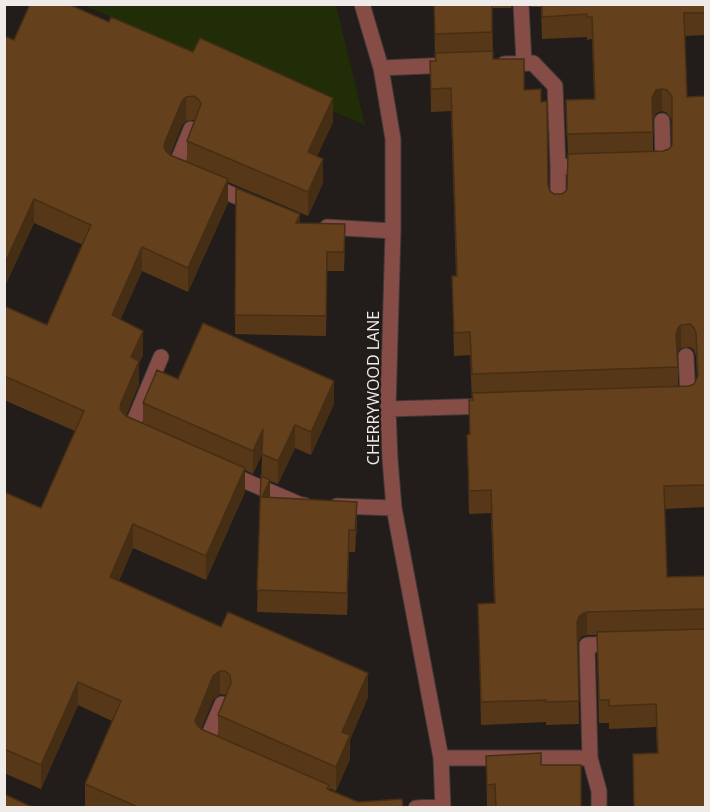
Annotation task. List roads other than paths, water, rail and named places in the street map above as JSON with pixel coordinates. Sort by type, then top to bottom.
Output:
[{"type":"street","name":"CHERRYWOOD LANE","points":[[362,4],[381,68],[393,139],[388,409],[394,507],[441,758],[443,807]]},
{"type":"street","points":[[521,4],[524,63]]},
{"type":"street","points":[[488,64],[533,63],[555,86],[558,208]]},
{"type":"street","points":[[381,68],[465,65]]},
{"type":"street","points":[[640,165],[663,164],[662,121]]},
{"type":"street","points":[[191,129],[174,170],[266,209]]},
{"type":"street","points":[[558,166],[604,165]]},
{"type":"street","points":[[318,227],[393,231]]},
{"type":"street","points":[[665,400],[688,399],[686,356]]},
{"type":"street","points":[[151,440],[130,430],[161,357]]},
{"type":"street","points":[[388,409],[504,405]]},
{"type":"street","points":[[215,468],[301,505],[394,507]]},
{"type":"street","points":[[599,807],[599,791],[590,758],[587,645],[634,644]]},
{"type":"street","points":[[222,704],[204,744],[225,753]]},
{"type":"street","points":[[441,758],[590,758]]},
{"type":"street","points":[[416,807],[443,807]]}]
